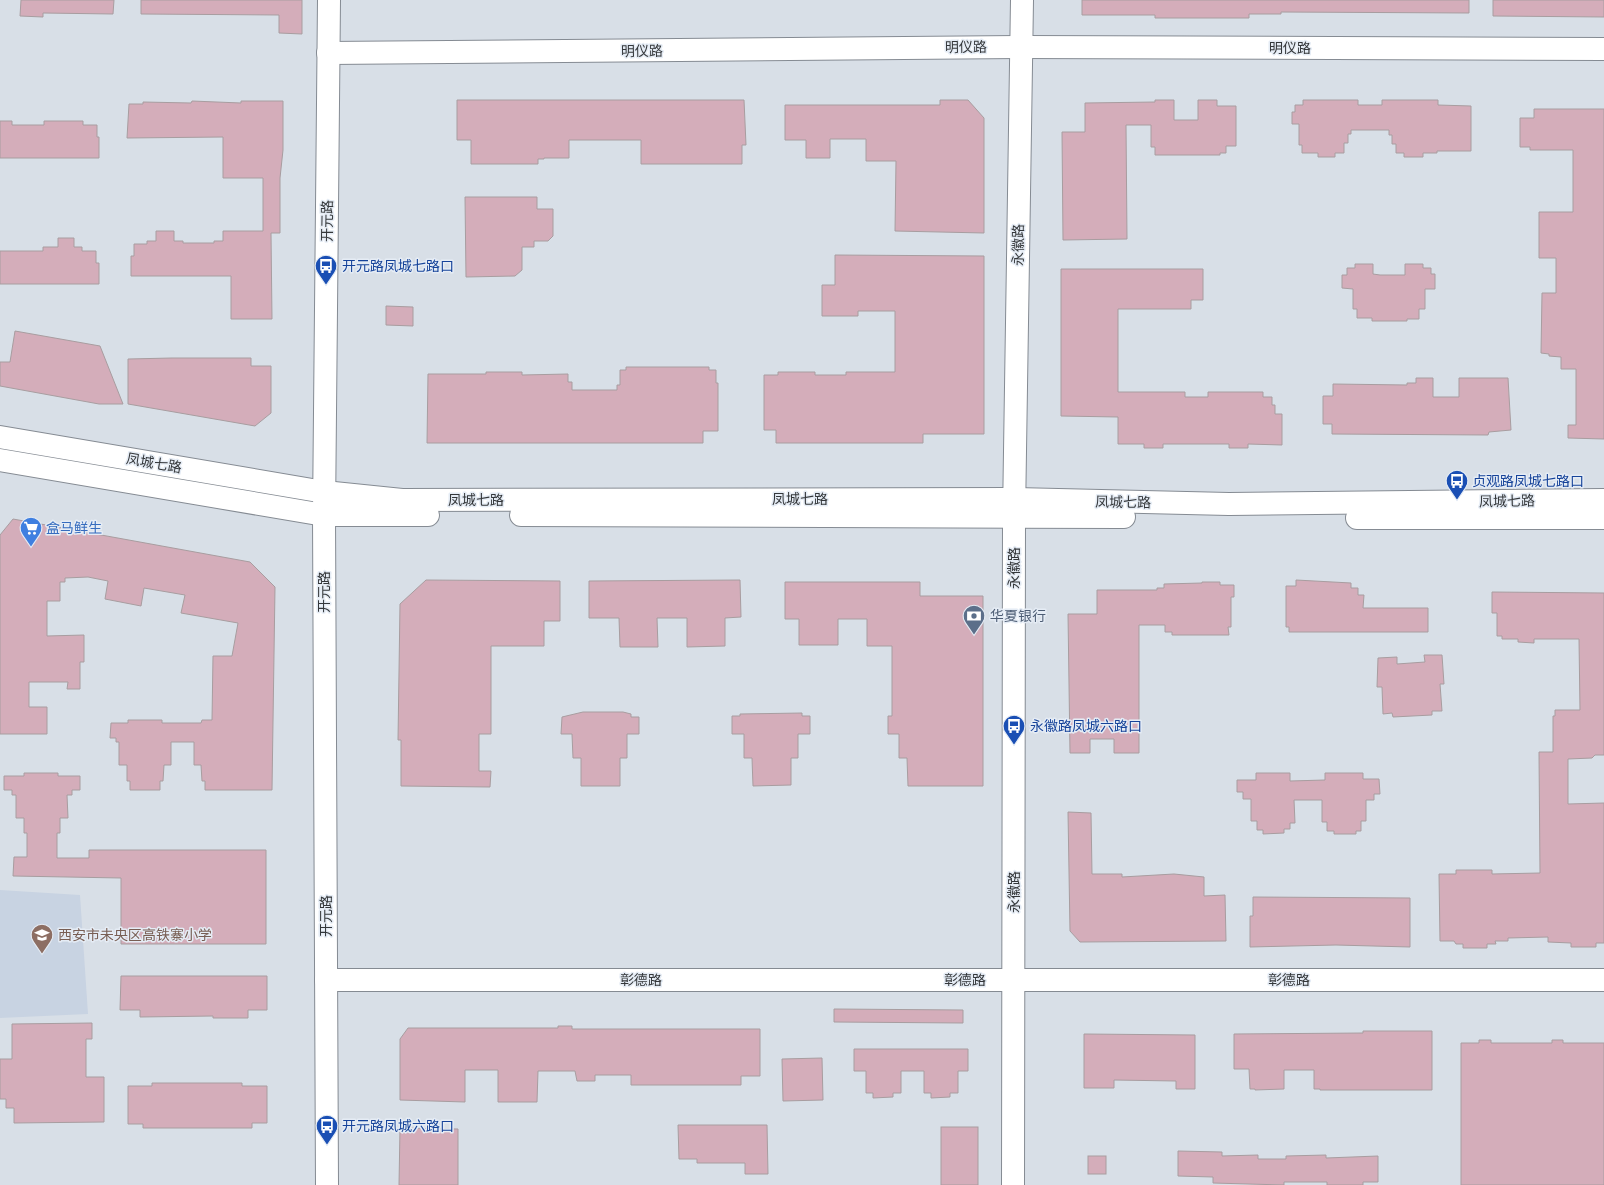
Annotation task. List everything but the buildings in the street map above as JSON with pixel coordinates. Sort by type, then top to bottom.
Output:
[{"type":"street","name":"开元路","points":[[327,1185],[324,492],[329,0]]},
{"type":"street","name":"永徽路","points":[[1013,1185],[1014,508],[1022,0]]},
{"type":"street","name":"明仪路","points":[[328,53],[1022,47],[1604,49]]},
{"type":"street","name":"凤城七路","points":[[0,437],[324,492],[402,500],[1604,518]]},
{"type":"street","name":"凤城七路","points":[[0,460],[324,516],[1604,500]]},
{"type":"street","name":"彰德路","points":[[326,980],[1604,980]]},
{"type":"shaded area","name":"西安市未央区高铁寨小学","points":[[0,890],[80,895],[88,1014],[0,1018]]},
{"type":"place","name":"开元路凤城七路口","points":[[326,286]]},
{"type":"place","name":"贞观路凤城七路口","points":[[1457,500]]},
{"type":"place","name":"盒马鲜生","points":[[31,548]]},
{"type":"place","name":"华夏银行","points":[[974,636]]},
{"type":"place","name":"永徽路凤城六路口","points":[[1014,746]]},
{"type":"place","name":"西安市未央区高铁寨小学","points":[[42,954]]},
{"type":"place","name":"开元路凤城六路口","points":[[327,1146]]}]
